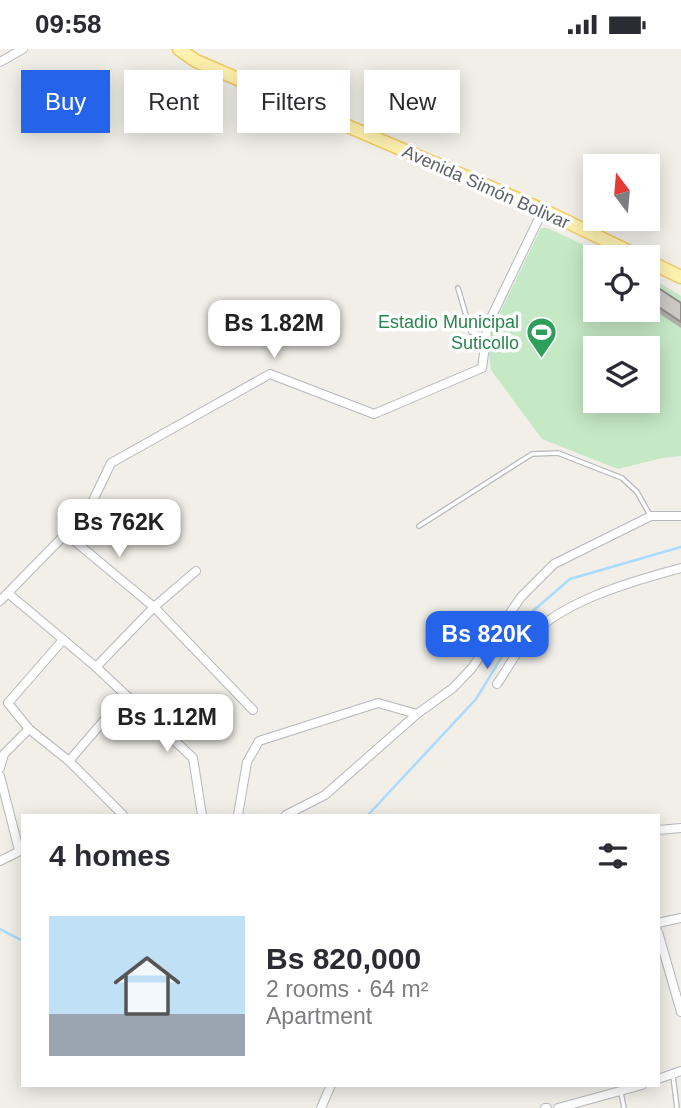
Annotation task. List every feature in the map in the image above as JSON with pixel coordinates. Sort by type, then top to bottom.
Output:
[{"type":"main road","name":"Avenida Simón Bolivar","points":[[179,49],[196,61],[543,210],[615,245]]},
{"type":"main road","points":[[660,267],[681,277]]},
{"type":"street","points":[[0,62],[23,49]]},
{"type":"street","points":[[0,601],[88,512],[111,463],[270,374],[374,414],[482,368],[486,336],[543,210]]},
{"type":"street","points":[[288,814],[325,795],[417,714],[453,688],[472,668],[521,597],[554,564],[651,516],[681,516]]},
{"type":"street","points":[[66,534],[154,607],[253,710]]},
{"type":"street","points":[[497,684],[526,641],[558,615],[624,584],[681,568]]},
{"type":"street","points":[[96,667],[154,607],[196,571]]},
{"type":"street","points":[[9,594],[96,667],[193,758],[202,814]]},
{"type":"street","points":[[62,641],[8,703],[29,729],[69,761],[121,814]]},
{"type":"street","points":[[69,761],[125,696]]},
{"type":"street","points":[[238,814],[247,762],[259,741],[378,703],[417,714]]},
{"type":"street","points":[[0,768],[4,754],[29,729]]},
{"type":"street","points":[[0,776],[21,850],[0,861]]},
{"type":"street","points":[[660,830],[681,828]]},
{"type":"street","points":[[660,923],[681,918]]},
{"type":"street","points":[[660,939],[681,1011]]},
{"type":"street","points":[[660,1078],[677,1072]]},
{"type":"street","points":[[321,1108],[330,1087]]},
{"type":"street","points":[[558,1108],[583,1099],[621,1093],[637,1087]]},
{"type":"lane","points":[[458,288],[471,332],[486,336]]},
{"type":"lane","points":[[419,526],[532,454],[558,453],[622,478],[637,492],[651,516]]},
{"type":"lane","points":[[677,1072],[677,1108]]},
{"type":"lane","points":[[621,1093],[624,1108]]},
{"type":"green space","name":"Estadio Municipal Suticollo","points":[[541,228],[547,228],[584,245],[583,322],[660,322],[660,283],[681,296],[681,456],[618,469],[542,439],[491,370],[488,348],[495,323]]},
{"type":"building","points":[[660,289],[681,303],[681,322],[660,308]]},
{"type":"waterway","points":[[369,814],[476,699],[527,616],[570,579],[681,547]]},
{"type":"waterway","points":[[0,929],[21,940]]},
{"type":"place","name":"Estadio Municipal Suticollo","points":[[542,359]]}]
